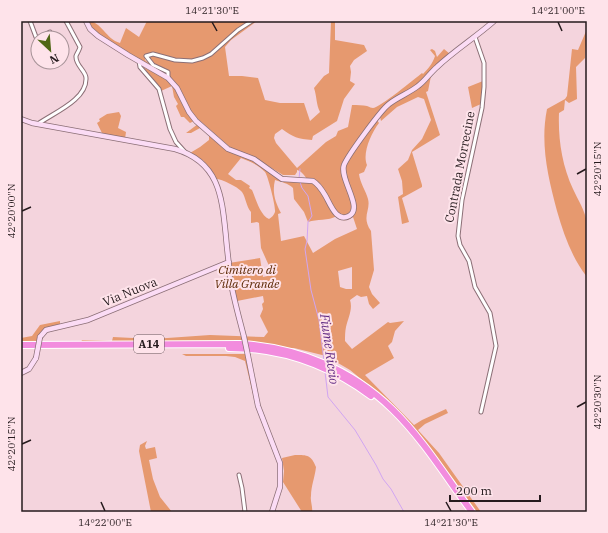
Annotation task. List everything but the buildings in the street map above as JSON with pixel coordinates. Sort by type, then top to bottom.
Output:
[{"type":"highway","name":"A14","points":[[21,345],[257,345],[314,364],[341,376],[367,391],[407,428],[472,512]]},
{"type":"highway","name":"A14","points":[[21,349],[231,348],[275,350]]},
{"type":"highway","name":"A14","points":[[413,435],[466,512]]},
{"type":"street","points":[[38,124],[78,97],[86,80],[86,75],[80,68],[76,58],[80,47],[66,21]]},
{"type":"street","points":[[86,21],[90,29],[98,36],[168,78],[177,88],[189,112],[196,121],[228,149],[254,159],[286,180],[313,181],[324,194],[335,213],[345,218],[350,216],[354,209],[354,203],[344,176],[343,169],[353,150],[387,105],[418,86],[437,67],[494,21]]},
{"type":"street","points":[[168,78],[168,72],[153,65],[146,56],[153,54],[175,60],[192,61],[203,58],[211,54],[238,30],[252,21]]},
{"type":"street","name":"Contrada Morrecine","points":[[475,37],[484,63],[484,87],[482,108],[462,200],[458,236],[460,245],[469,261],[475,287],[490,313],[496,346],[480,412]]},
{"type":"street","points":[[139,61],[140,67],[159,89],[170,129],[176,142],[187,153],[202,164],[214,179],[218,187],[224,212],[228,262],[231,279],[258,406],[280,463],[280,487],[272,512]]},
{"type":"street","points":[[21,119],[38,124],[175,149],[187,153]]},
{"type":"street","name":"Via Nuova","points":[[21,373],[29,369],[36,358],[40,337],[46,330],[88,320],[228,262]]},
{"type":"street","points":[[239,475],[245,512]]},
{"type":"green space","points":[[88,21],[97,24],[111,38],[120,43],[126,28],[139,37],[147,21],[257,21],[231,40],[225,47],[229,76],[258,78],[265,100],[280,103],[304,103],[310,121],[320,112],[314,88],[324,76],[329,73],[331,21],[335,21],[335,40],[364,45],[367,51],[354,60],[350,66],[350,81],[355,84],[344,99],[337,121],[313,136],[312,140],[296,137],[282,129],[275,134],[274,138],[276,143],[297,168],[326,142],[336,136],[338,131],[348,127],[352,105],[372,108],[377,107],[425,72],[435,56],[430,50],[432,49],[435,51],[437,57],[444,49],[450,54],[422,81],[389,102],[344,162],[352,206],[351,210],[346,215],[342,215],[339,214],[333,207],[325,193],[310,182],[299,171],[297,170],[295,175],[283,175],[265,164],[232,149],[198,119],[190,123],[184,117],[181,117],[176,106],[178,104],[174,97],[172,86],[161,91],[143,67],[168,81],[170,74],[168,70],[154,64],[145,55],[145,60],[165,74],[122,51],[101,36]]},
{"type":"green space","points":[[587,29],[585,58],[576,67],[577,99],[569,103],[565,100],[564,110],[559,113],[559,123],[560,142],[566,171],[583,209],[587,223],[587,277],[573,254],[560,220],[548,173],[544,135],[547,109],[565,99],[567,96],[572,49],[578,50]]},
{"type":"green space","points":[[431,76],[428,91],[426,92],[440,135],[412,152],[422,187],[402,198],[409,222],[402,224],[398,197],[403,194],[402,181],[398,169],[408,160],[412,150],[422,139],[431,120],[424,99],[418,97],[397,107],[381,121],[380,117],[389,106]]},
{"type":"green space","points":[[483,81],[481,104],[472,108],[468,87]]},
{"type":"green space","points":[[119,112],[121,116],[118,128],[126,132],[125,139],[103,135],[97,123],[100,121],[99,119],[107,114]]},
{"type":"green space","name":"Cimitero di Villa Grande","points":[[377,120],[379,123],[370,138],[366,150],[367,165],[364,172],[359,174],[369,203],[366,218],[371,231],[374,270],[369,287],[372,294],[380,303],[373,309],[369,304],[367,296],[361,297],[357,295],[350,300],[351,310],[345,332],[345,341],[352,349],[388,322],[404,321],[395,331],[392,342],[388,346],[394,358],[365,375],[414,425],[446,409],[448,413],[425,424],[418,430],[439,453],[481,512],[475,512],[449,476],[377,392],[350,370],[326,356],[294,348],[234,341],[81,342],[82,340],[112,341],[113,337],[153,339],[210,335],[264,337],[268,332],[260,316],[263,309],[263,296],[237,301],[229,263],[260,258],[263,277],[272,275],[261,248],[259,223],[251,223],[251,212],[242,192],[222,180],[216,179],[205,166],[204,161],[190,153],[209,140],[209,136],[200,128],[191,133],[186,133],[198,124],[226,149],[253,160],[276,177],[312,182],[315,184],[339,218],[354,213],[345,171],[347,161]],"holes":[[[241,158],[257,165],[265,172],[272,192],[275,209],[274,214],[269,219],[263,214],[252,190],[249,188],[250,186],[241,180],[236,180],[228,174]],[[275,180],[291,186],[293,188],[294,199],[304,212],[308,222],[330,219],[337,216],[345,220],[353,217],[357,229],[335,239],[313,253],[304,236],[281,241],[278,214],[281,213],[277,205],[274,189]],[[352,267],[352,289],[340,287],[338,271]]]},
{"type":"green space","points":[[60,321],[60,324],[44,330],[36,344],[21,344],[21,338],[32,336],[40,325]]},
{"type":"green space","points":[[182,354],[246,354],[254,398],[245,361],[235,357],[226,356],[186,356]]},
{"type":"green space","points":[[147,441],[145,446],[146,449],[155,447],[157,458],[149,460],[153,479],[160,497],[172,512],[151,512],[139,451],[140,445]]},
{"type":"green space","points":[[295,455],[308,456],[311,458],[316,467],[311,492],[312,512],[302,512],[283,482],[284,471],[282,458]]},
{"type":"waterway","name":"Fiume Riccio","points":[[299,179],[300,169]]},
{"type":"waterway","name":"Fiume Riccio","points":[[300,182],[302,188],[308,196],[312,216],[308,222],[305,249],[311,290],[319,320],[324,361]]},
{"type":"waterway","name":"Fiume Riccio","points":[[325,372],[328,397],[355,430],[404,512]]}]
